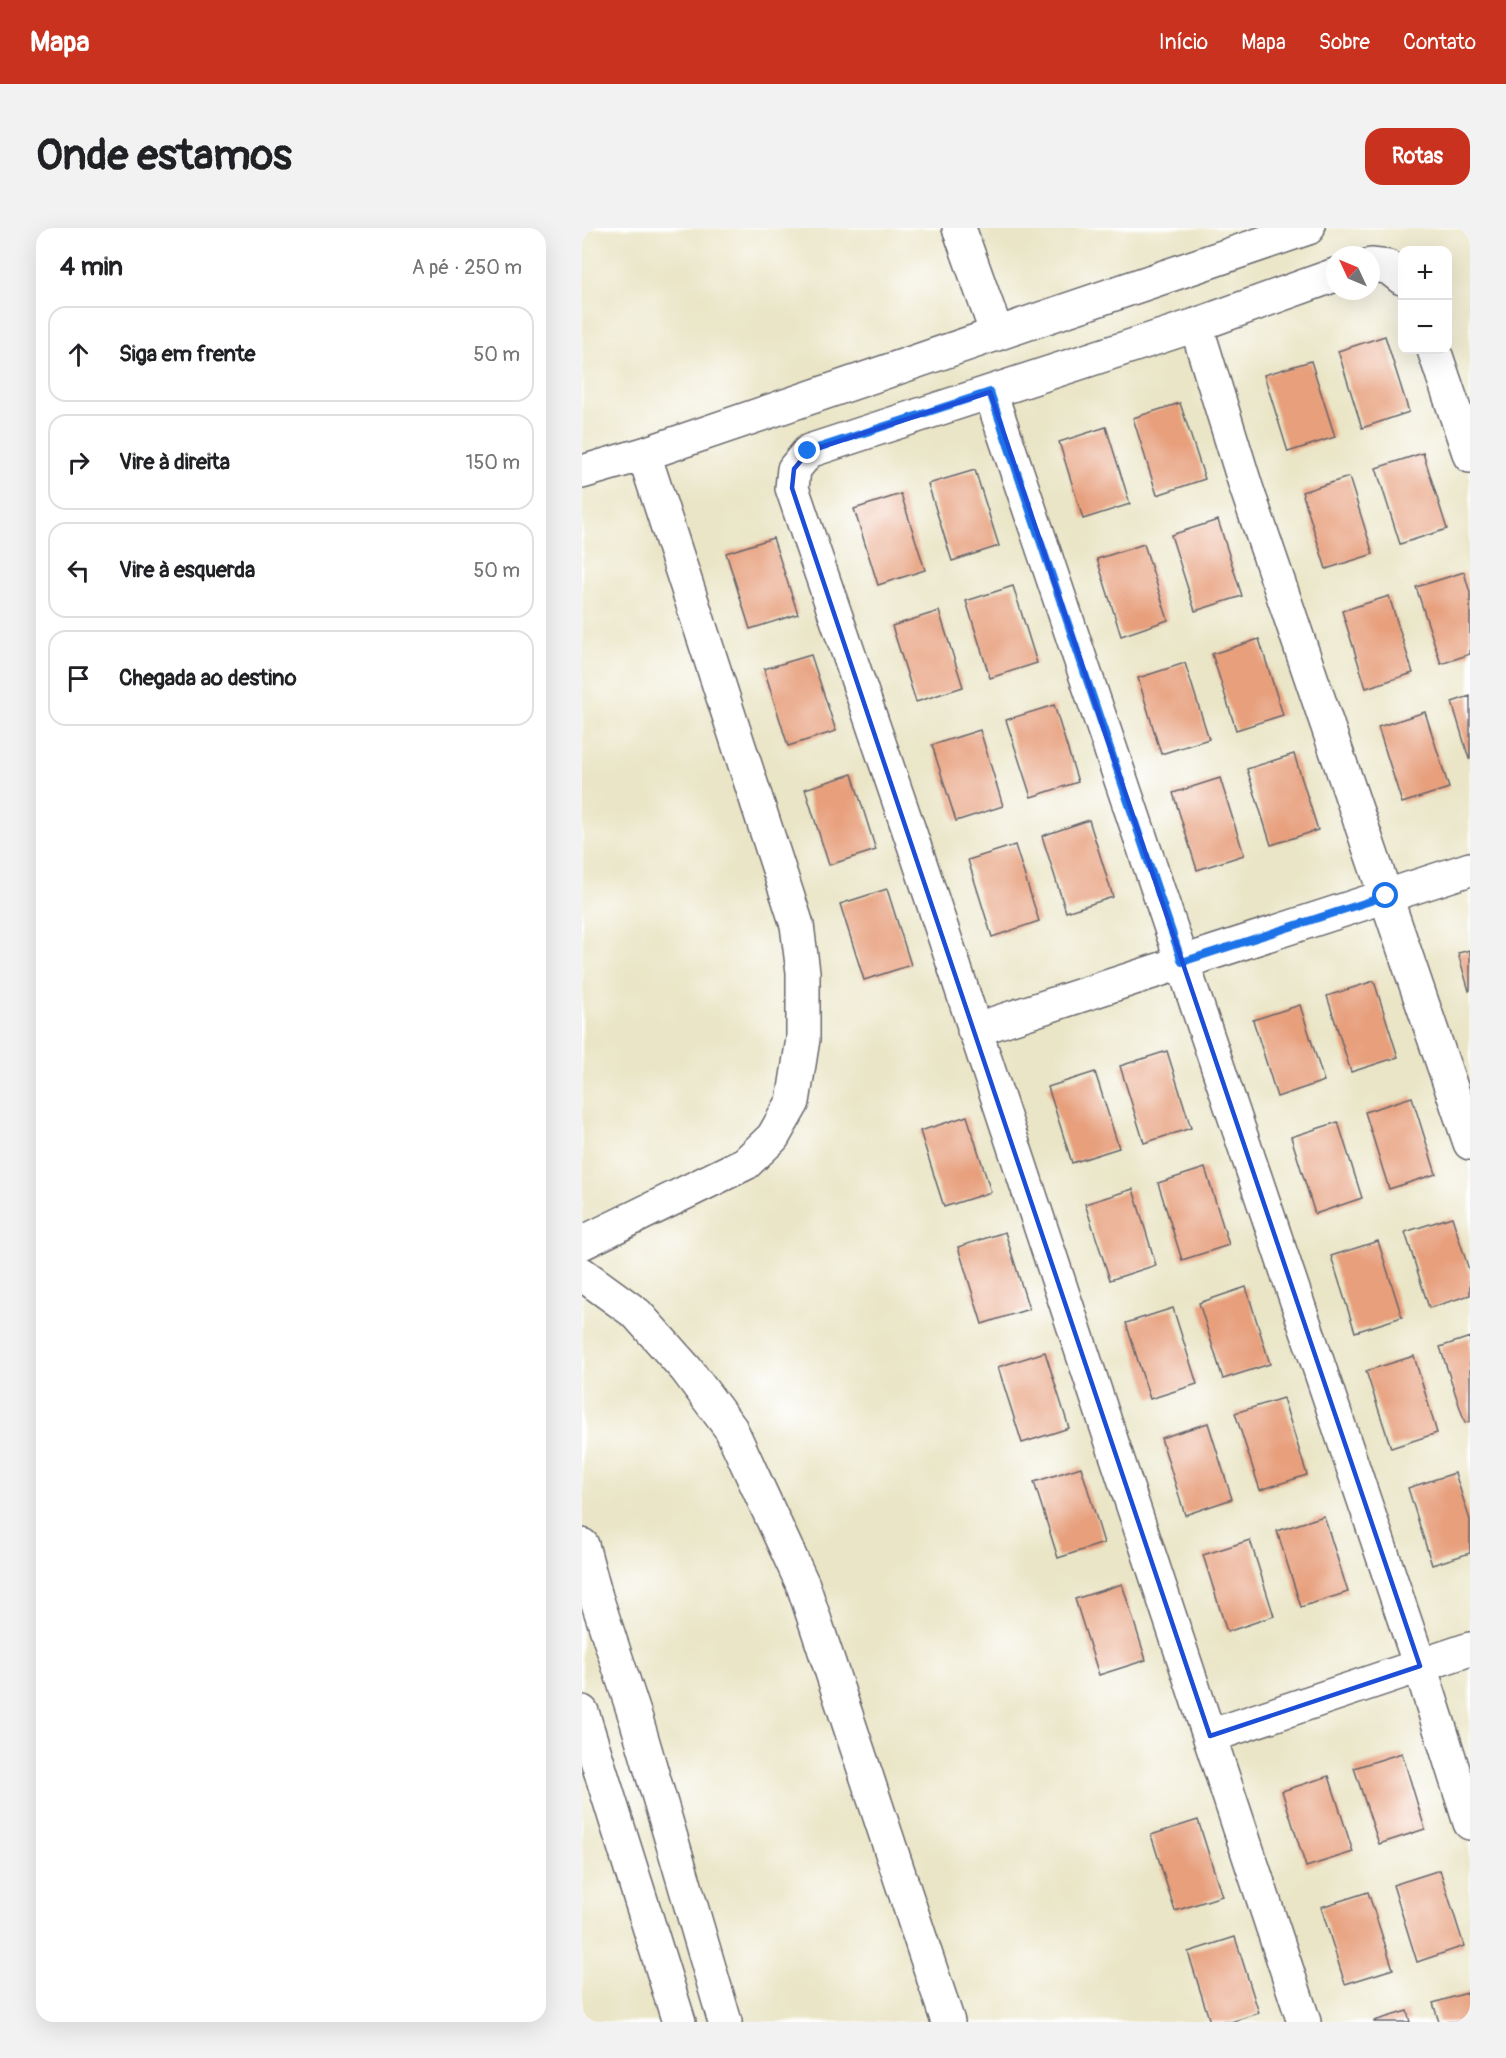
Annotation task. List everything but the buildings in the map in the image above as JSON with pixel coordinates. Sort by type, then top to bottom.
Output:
[{"type":"street","points":[[959,228],[997,334]]},
{"type":"street","points":[[582,472],[644,454],[1308,228]]},
{"type":"street","points":[[1380,266],[1388,267],[1398,275]]},
{"type":"street","points":[[1304,2022],[911,837],[792,488],[794,469],[808,451],[1196,325],[1326,278]]},
{"type":"street","points":[[1196,325],[1246,487],[1470,1143]]},
{"type":"street","points":[[1435,354],[1470,456]]},
{"type":"street","points":[[990,392],[1420,1666],[1470,1823]]},
{"type":"street","points":[[582,1243],[746,1163],[773,1137],[794,1102],[803,1039],[803,972],[797,925],[644,454]]},
{"type":"street","points":[[974,1030],[1470,869]]},
{"type":"street","points":[[582,1274],[636,1314],[686,1369],[731,1429],[803,1585],[948,2022]]},
{"type":"street","points":[[582,1545],[596,1597],[647,1755],[725,2022]]},
{"type":"street","points":[[1210,1736],[1470,1649]]},
{"type":"street","points":[[582,1712],[679,2022]]},
{"type":"highlighted area","points":[[990,392],[1420,1666],[1210,1736],[792,488],[794,469],[809,451]]},
{"type":"route","points":[[808,451],[990,392],[1182,962],[1386,896]]}]
